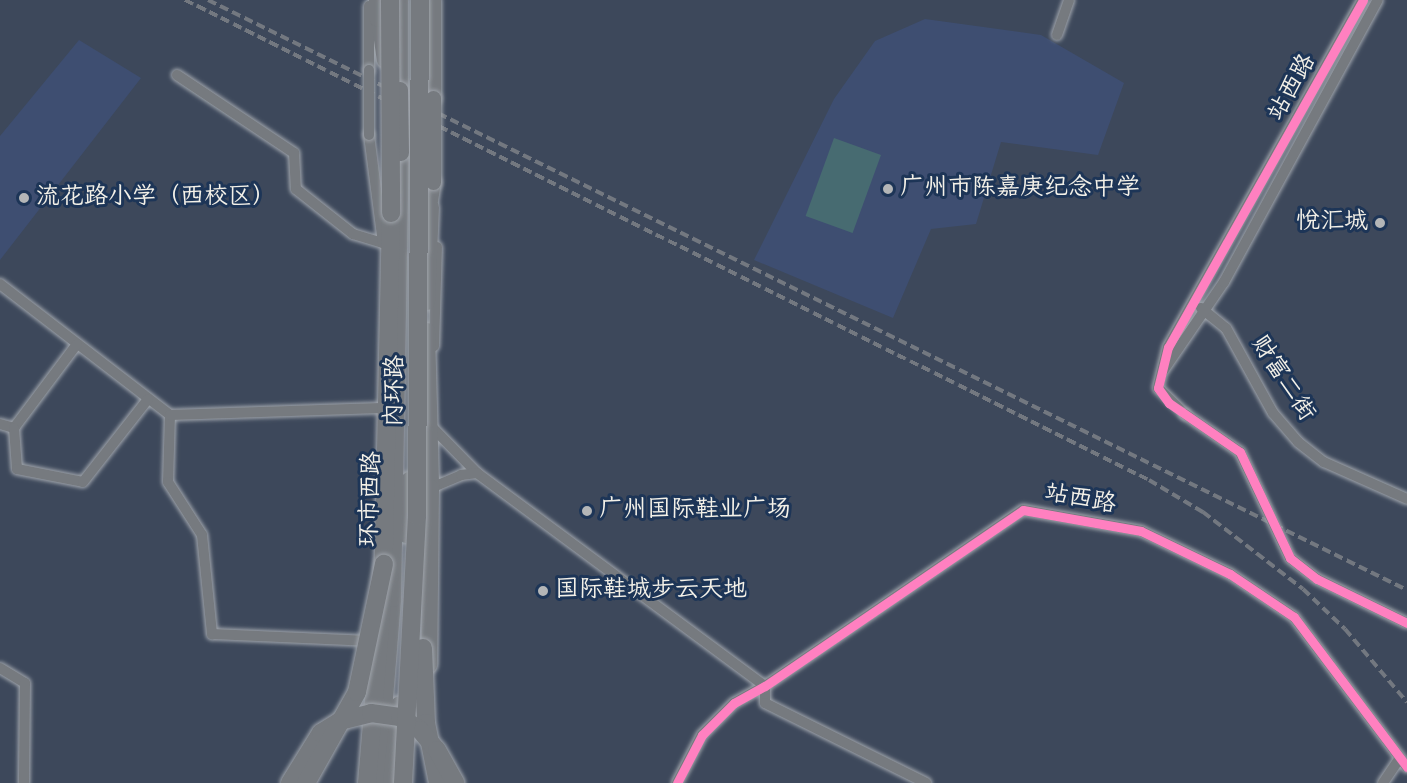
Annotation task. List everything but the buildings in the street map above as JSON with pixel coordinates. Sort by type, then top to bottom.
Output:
[{"type":"highway","points":[[378,0],[378,18]]},
{"type":"highway","name":"内环路","points":[[368,783],[384,564],[390,333],[390,0]]},
{"type":"highway","name":"内环路","points":[[403,783],[413,630],[420,346],[420,0]]},
{"type":"highway","points":[[420,346],[424,694],[428,740],[437,783]]},
{"type":"highway","name":"内环路","points":[[306,783],[357,692],[384,564]]},
{"type":"highway","points":[[290,783],[321,733],[340,721],[371,714],[400,717],[420,730],[437,750],[454,783]]},
{"type":"main road","points":[[383,0],[384,60]]},
{"type":"main road","name":"环市西路","points":[[378,783],[395,681],[405,587],[408,497],[419,366],[414,258],[406,162],[395,90],[400,0]]},
{"type":"main road","name":"环市西路","points":[[395,90],[414,59],[413,0]]},
{"type":"main road","points":[[433,0],[433,182],[419,366],[429,424],[430,762],[437,783]]},
{"type":"main road","points":[[378,18],[384,60],[395,90],[392,120],[383,153]]},
{"type":"main road","points":[[358,783],[373,642],[381,408],[383,153],[395,90]]},
{"type":"main road","points":[[392,120],[406,162]]},
{"type":"main road","name":"环市西路","points":[[391,783],[406,162]]},
{"type":"main road","points":[[414,258],[431,207]]},
{"type":"main road","points":[[405,587],[429,630]]},
{"type":"main road","points":[[395,681],[429,630]]},
{"type":"street","points":[[177,75],[294,153],[296,189],[353,234],[383,243],[369,135],[369,0]]},
{"type":"street","points":[[1057,36],[1069,0]]},
{"type":"street","name":"站西路","points":[[1161,374],[1168,347],[1363,0]]},
{"type":"street","name":"站西路","points":[[1161,374],[1206,312],[1378,0]]},
{"type":"street","points":[[369,70],[376,49],[378,18]]},
{"type":"street","points":[[414,59],[433,58]]},
{"type":"street","points":[[419,366],[436,325],[438,229],[433,182]]},
{"type":"street","points":[[0,285],[170,415],[381,408]]},
{"type":"street","name":"财富二街","points":[[1194,304],[1226,328],[1273,412],[1298,442],[1324,462],[1407,499]]},
{"type":"street","points":[[77,344],[14,428],[17,469],[84,482],[148,399]]},
{"type":"street","points":[[1161,374],[1158,381],[1161,393],[1185,414],[1240,452],[1257,482],[1281,546],[1295,563],[1317,579],[1407,623]]},
{"type":"street","points":[[170,415],[168,482],[202,535],[212,634],[373,642]]},
{"type":"street","points":[[0,424],[14,428]]},
{"type":"street","points":[[429,424],[477,473],[765,686],[765,703],[926,783]]},
{"type":"street","points":[[408,497],[431,493],[461,475],[477,473]]},
{"type":"street","name":"站西路","points":[[677,783],[702,735],[734,703],[765,686],[1023,510],[1141,531],[1230,573],[1294,616],[1404,762]]},
{"type":"street","points":[[0,668],[26,683],[24,783]]},
{"type":"street","points":[[1383,783],[1404,762]]},
{"type":"shaded area","name":"广州市陈嘉庚纪念中学","points":[[925,19],[1041,35],[1124,83],[1098,155],[1001,142],[976,224],[931,229],[893,318],[754,260],[834,99],[875,41]]},
{"type":"shaded area","name":"流花路小学（西校区）","points":[[79,40],[141,78],[0,260],[0,136]]},
{"type":"green space","points":[[834,138],[881,155],[853,233],[806,216]]},
{"type":"railway","points":[[185,0],[1149,480],[1203,512],[1303,589],[1345,629],[1407,702]]},
{"type":"railway","points":[[208,0],[1407,590]]},
{"type":"cycle path","points":[[1363,0],[1168,347],[1158,388],[1169,403],[1240,452],[1290,558],[1317,579],[1407,623]]},
{"type":"cycle path","points":[[677,783],[702,735],[734,703],[765,686],[1023,510],[1141,531],[1230,574],[1294,617],[1407,767]]},
{"type":"place","name":"广州市陈嘉庚纪念中学","points":[[888,189]]},
{"type":"place","name":"流花路小学（西校区）","points":[[24,198]]},
{"type":"place","name":"悦汇城","points":[[1380,223]]},
{"type":"place","name":"广州国际鞋业广场","points":[[587,511]]},
{"type":"place","name":"国际鞋城步云天地","points":[[543,591]]}]
